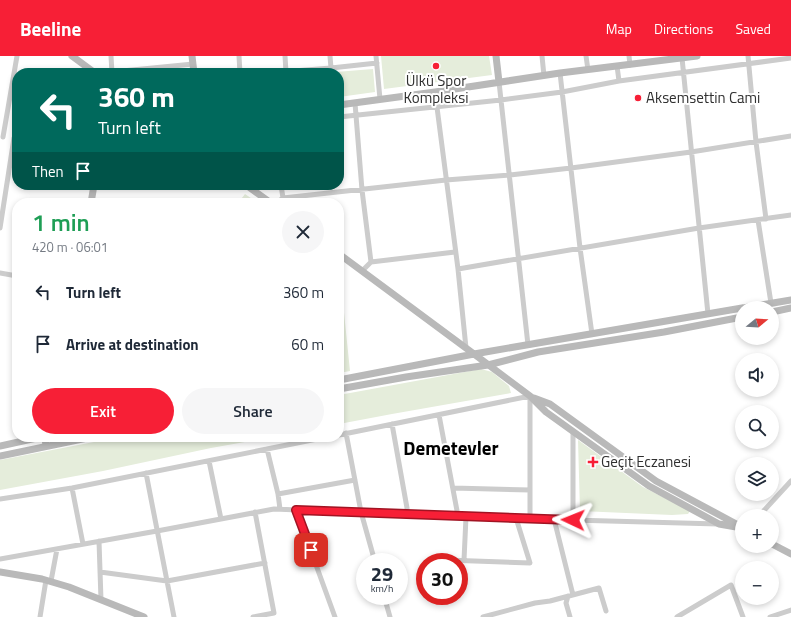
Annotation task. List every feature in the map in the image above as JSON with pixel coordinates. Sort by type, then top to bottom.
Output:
[{"type":"street","points":[[15,68],[17,56]]},
{"type":"street","points":[[72,56],[88,68]]},
{"type":"street","points":[[111,56],[112,68]]},
{"type":"street","points":[[192,56],[193,68]]},
{"type":"street","points":[[239,56],[240,68]]},
{"type":"street","points":[[285,56],[286,68]]},
{"type":"street","points":[[330,56],[331,68],[377,63]]},
{"type":"street","points":[[376,56],[380,99]]},
{"type":"street","points":[[496,56],[528,345]]},
{"type":"street","points":[[542,56],[544,76]]},
{"type":"street","points":[[586,56],[588,70]]},
{"type":"street","points":[[629,56],[630,65]]},
{"type":"street","points":[[344,104],[560,73],[697,56]]},
{"type":"street","points":[[748,56],[756,142],[766,218]]},
{"type":"street","points":[[682,58],[708,314]]},
{"type":"street","points":[[344,116],[501,100],[562,92],[683,72],[791,58]]},
{"type":"street","points":[[152,68],[193,64]]},
{"type":"street","points":[[617,66],[618,82]]},
{"type":"street","points":[[560,73],[580,248],[592,334]]},
{"type":"street","points":[[12,81],[1,137],[12,138]]},
{"type":"street","points":[[435,92],[458,269],[466,348]]},
{"type":"street","points":[[355,103],[362,190],[371,262]]},
{"type":"street","points":[[282,190],[283,198],[446,180],[510,175],[691,152],[791,136]]},
{"type":"street","points":[[0,228],[12,161]]},
{"type":"street","points":[[253,190],[264,198]]},
{"type":"street","points":[[458,269],[699,228],[791,215]]},
{"type":"street","points":[[758,220],[771,301]]},
{"type":"street","points":[[362,271],[371,262],[455,252]]},
{"type":"street","points":[[344,258],[530,396],[546,412],[649,486],[719,524]]},
{"type":"street","points":[[0,273],[12,275]]},
{"type":"street","points":[[779,302],[791,300]]},
{"type":"street","points":[[779,311],[791,308]]},
{"type":"street","points":[[344,379],[474,354],[735,309]]},
{"type":"street","points":[[344,389],[406,377],[488,365],[538,352],[664,332],[735,318]]},
{"type":"street","points":[[530,396],[530,518]]},
{"type":"street","points":[[372,553],[361,512],[346,433],[530,396],[550,404],[656,481],[735,524]]},
{"type":"street","points":[[439,415],[458,516]]},
{"type":"street","points":[[392,424],[407,514]]},
{"type":"street","points":[[573,432],[573,520]]},
{"type":"street","points":[[0,446],[18,442]]},
{"type":"street","points":[[0,456],[66,442]]},
{"type":"street","points":[[0,500],[72,488],[302,442]]},
{"type":"street","points":[[267,449],[278,494],[280,509]]},
{"type":"street","points":[[209,461],[221,519]]},
{"type":"street","points":[[146,473],[174,617]]},
{"type":"street","points":[[278,494],[355,480]]},
{"type":"street","points":[[766,509],[791,481]]},
{"type":"street","points":[[72,488],[84,544]]},
{"type":"street","points":[[452,488],[530,490]]},
{"type":"street","points":[[0,559],[274,509],[719,524],[735,527]]},
{"type":"street","points":[[296,510],[336,617]]},
{"type":"street","points":[[253,617],[274,613],[255,512]]},
{"type":"street","points":[[464,553],[466,516]]},
{"type":"street","points":[[468,560],[530,564],[516,518]]},
{"type":"street","points":[[554,519],[571,595],[566,604],[570,617]]},
{"type":"street","points":[[99,541],[101,600]]},
{"type":"street","points":[[779,548],[791,554]]},
{"type":"street","points":[[40,617],[57,549]]},
{"type":"street","points":[[100,572],[167,581],[265,563]]},
{"type":"street","points":[[0,572],[48,581],[69,587],[133,615],[144,617]]},
{"type":"street","points":[[677,617],[731,585],[743,617]]},
{"type":"street","points":[[483,617],[493,616],[535,603],[550,601],[599,588],[606,611]]},
{"type":"street","points":[[387,605],[390,617]]},
{"type":"street","points":[[770,617],[791,610]]},
{"type":"green space","name":"Ülkü Spor Kompleksi","points":[[381,56],[489,56],[492,75],[384,89]]},
{"type":"green space","points":[[373,69],[375,92],[344,96],[344,71]]},
{"type":"green space","points":[[245,194],[251,198],[242,198]]},
{"type":"green space","points":[[344,312],[350,371],[344,372]]},
{"type":"green space","points":[[481,369],[492,372],[509,386],[511,393],[344,423],[344,394]]},
{"type":"green space","points":[[578,440],[643,487],[690,511],[688,514],[672,515],[580,511]]},
{"type":"green space","points":[[94,442],[244,442],[103,471],[0,490],[0,460]]},
{"type":"place","name":"Ülkü Spor Kompleksi","points":[[436,66]]},
{"type":"place","name":"Aksemsettin Cami","points":[[638,98]]},
{"type":"place","name":"Geçit Eczanesi","points":[[593,462]]},
{"type":"district","name":"Demetevler","points":[[451,448]]},
{"type":"route","points":[[311,550],[296,510],[573,520]]}]
